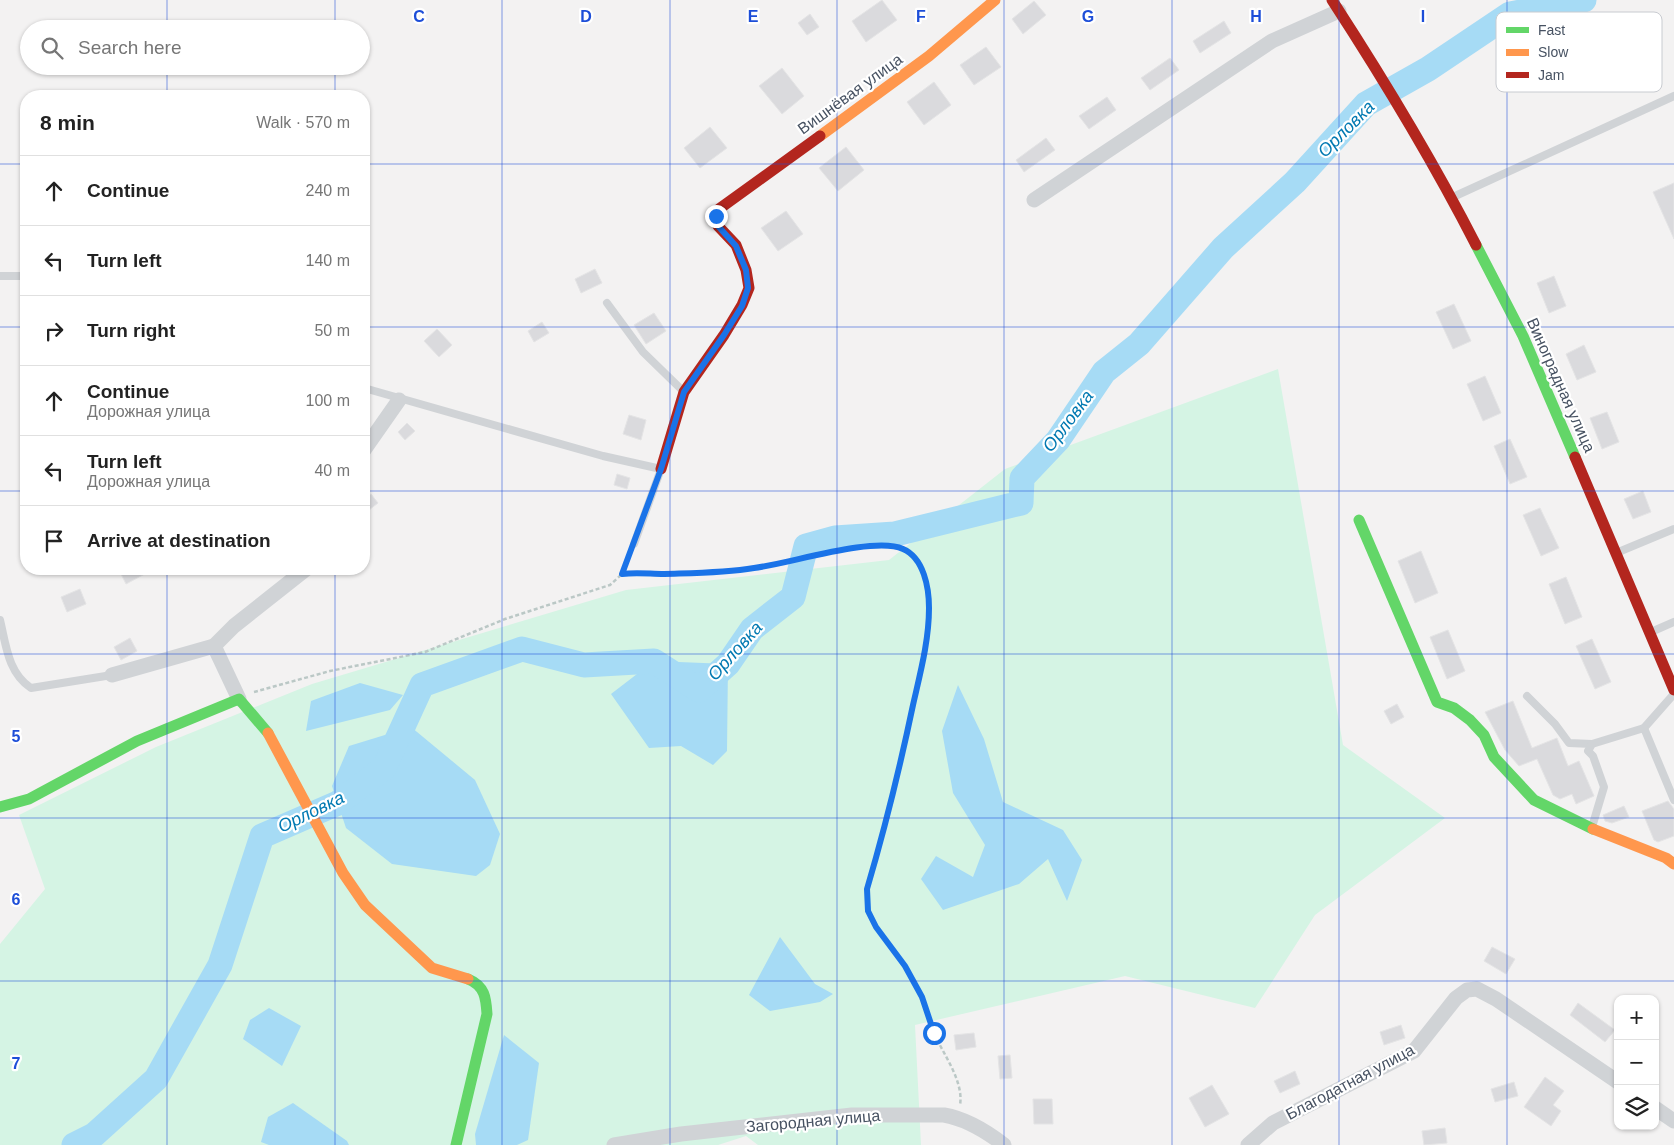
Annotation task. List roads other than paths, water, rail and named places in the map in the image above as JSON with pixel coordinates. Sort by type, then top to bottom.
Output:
[{"type":"street","name":"Вишнёвая улица","points":[[684,392],[742,306],[748,288],[746,270],[736,246],[718,226],[716,216],[719,209],[929,56],[995,0]]},
{"type":"street","name":"Виноградная улица","points":[[1336,6],[1380,72],[1452,198],[1523,336],[1674,690]]},
{"type":"street","points":[[1034,200],[1272,41],[1336,6]]},
{"type":"street","points":[[661,469],[684,392]]},
{"type":"street","points":[[370,441],[399,400]]},
{"type":"street","points":[[1359,520],[1437,702],[1454,708],[1470,720],[1484,735],[1494,758],[1534,800],[1592,829],[1666,858],[1674,864]]},
{"type":"street","points":[[112,675],[214,646],[234,626],[298,575]]},
{"type":"street","points":[[214,646],[239,699],[265,727],[343,872],[366,905],[432,968],[475,982],[486,992],[487,1014],[456,1145]]},
{"type":"street","points":[[0,807],[29,799],[137,742],[239,699]]},
{"type":"street","name":"Благодатная улица","points":[[1248,1145],[1273,1123],[1414,1051],[1456,998],[1467,990],[1477,989],[1496,999],[1614,1079]]},
{"type":"street","points":[[1659,1111],[1674,1121]]},
{"type":"street","name":"Загородная улица","points":[[614,1145],[681,1134],[852,1115],[944,1115],[958,1117],[988,1133],[1004,1145]]},
{"type":"lane","points":[[1452,198],[1674,96]]},
{"type":"lane","points":[[0,276],[20,276]]},
{"type":"lane","points":[[607,303],[644,352],[684,392]]},
{"type":"lane","points":[[370,390],[399,400],[609,458],[661,469],[634,544]]},
{"type":"lane","points":[[1616,553],[1674,530]]},
{"type":"lane","points":[[0,620],[11,664],[21,681],[31,688],[112,675]]},
{"type":"lane","points":[[1650,633],[1674,622]]},
{"type":"lane","points":[[1527,696],[1555,724],[1569,743],[1592,744],[1644,728],[1674,694]]},
{"type":"lane","points":[[1644,728],[1674,800]]},
{"type":"lane","points":[[1592,744],[1588,752],[1593,756],[1604,787],[1592,829]]},
{"type":"water","points":[[654,661],[728,664],[727,751],[713,765],[681,746],[649,748],[611,694]]},
{"type":"water","points":[[360,683],[403,695],[390,710],[306,731],[311,701]]},
{"type":"water","points":[[958,685],[984,739],[1003,802],[1063,830],[1082,860],[1067,901],[1048,859],[1019,884],[943,910],[921,879],[936,856],[973,877],[985,845],[953,793],[942,731]]},
{"type":"water","points":[[411,727],[475,780],[500,834],[490,865],[476,876],[392,864],[346,828],[332,786],[349,746]]},
{"type":"water","points":[[780,937],[815,984],[833,994],[820,1002],[770,1011],[749,995]]},
{"type":"water","points":[[269,1008],[301,1026],[282,1066],[243,1039],[250,1020]]},
{"type":"water","points":[[504,1035],[539,1063],[528,1140],[517,1145],[476,1145],[475,1134]]},
{"type":"water","points":[[293,1103],[347,1141],[349,1145],[269,1145],[261,1142],[268,1117]]},
{"type":"waterway","name":"Орловка","points":[[1521,12],[1584,0]]},
{"type":"waterway","name":"Орловка","points":[[74,1145],[94,1135],[156,1079],[220,965],[262,836],[338,803],[384,768],[422,685],[522,649],[584,665],[654,661],[699,690],[728,664],[752,629],[793,597],[806,546],[835,538],[895,534],[1021,503],[1022,478],[1058,440],[1104,372],[1139,344],[1223,248],[1295,182],[1366,104],[1428,69],[1496,23]]}]
